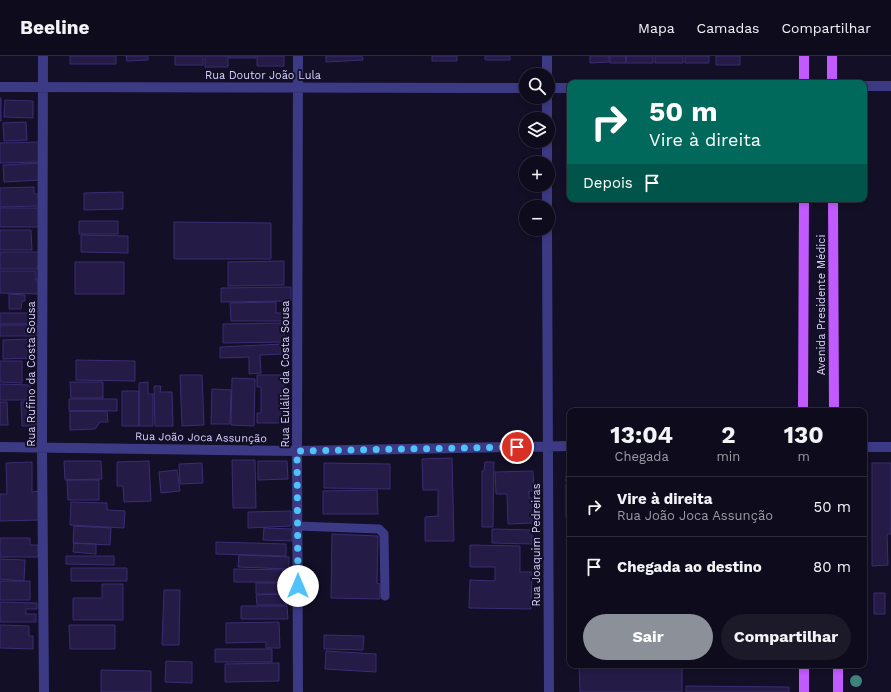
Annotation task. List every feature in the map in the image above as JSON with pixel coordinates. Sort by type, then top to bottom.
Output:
[{"type":"main road","points":[[804,56],[804,80]]},
{"type":"main road","points":[[832,56],[832,80]]},
{"type":"main road","name":"Avenida Presidente Médici","points":[[803,408],[804,202]]},
{"type":"main road","name":"Avenida Presidente Médici","points":[[833,202],[834,408]]},
{"type":"main road","points":[[804,668],[804,692]]},
{"type":"main road","points":[[838,668],[838,692]]},
{"type":"street","name":"Rua Rufino da Costa Sousa","points":[[43,56],[42,447],[44,692]]},
{"type":"street","name":"Rua Eulálio da Costa Sousa","points":[[298,56],[298,692]]},
{"type":"street","points":[[547,56],[547,68]]},
{"type":"street","points":[[867,86],[891,86]]},
{"type":"street","name":"Rua Doutor João Lula","points":[[0,87],[519,88]]},
{"type":"street","points":[[555,88],[567,88]]},
{"type":"street","name":"Rua Joaquim Pedreiras","points":[[547,236],[549,692]]},
{"type":"street","name":"Rua João Joca Assunção","points":[[0,447],[297,451],[567,446]]},
{"type":"street","points":[[867,447],[891,447]]},
{"type":"lane","points":[[297,526],[379,529],[384,534],[385,596]]},
{"type":"building","points":[[70,56],[116,56],[116,64],[70,64]]},
{"type":"building","points":[[126,56],[148,56],[148,60],[127,61]]},
{"type":"building","points":[[175,56],[203,56],[203,65],[175,65]]},
{"type":"building","points":[[205,56],[228,56],[228,67],[205,67]]},
{"type":"building","points":[[229,56],[256,56],[256,58],[229,58]]},
{"type":"building","points":[[257,56],[284,56],[284,66],[257,66]]},
{"type":"building","points":[[326,56],[362,56],[363,60],[326,62]]},
{"type":"building","points":[[432,56],[457,56],[457,61],[432,61]]},
{"type":"building","points":[[485,56],[510,56],[510,60],[485,60]]},
{"type":"building","points":[[590,56],[609,56],[609,62],[590,63]]},
{"type":"building","points":[[610,56],[626,56],[626,63],[610,63]]},
{"type":"building","points":[[626,56],[653,56],[653,63],[626,63]]},
{"type":"building","points":[[655,56],[683,56],[683,63],[655,63]]},
{"type":"building","points":[[685,56],[709,56],[709,63],[685,63]]},
{"type":"building","points":[[716,56],[740,56],[740,65],[716,65]]},
{"type":"building","points":[[1,98],[1,121],[0,121]]},
{"type":"building","points":[[5,100],[33,101],[33,118],[4,117]]},
{"type":"building","points":[[26,122],[27,140],[4,141],[3,123]]},
{"type":"building","points":[[40,142],[41,162],[0,163],[0,143]]},
{"type":"building","points":[[40,163],[41,180],[4,182],[3,165]]},
{"type":"building","points":[[34,187],[34,194],[38,194],[39,206],[0,207],[0,188]]},
{"type":"building","points":[[123,192],[123,209],[84,210],[84,193]]},
{"type":"building","points":[[0,208],[41,208],[41,227],[0,227]]},
{"type":"building","points":[[79,221],[118,221],[118,234],[79,234]]},
{"type":"building","points":[[174,222],[271,223],[271,259],[174,259]]},
{"type":"building","points":[[0,230],[31,230],[32,250],[0,250]]},
{"type":"building","points":[[81,235],[128,236],[128,253],[81,252]]},
{"type":"building","points":[[0,252],[39,252],[40,269],[0,269]]},
{"type":"building","points":[[284,261],[284,285],[228,286],[228,262]]},
{"type":"building","points":[[75,262],[124,262],[124,294],[75,294]]},
{"type":"building","points":[[0,271],[36,271],[36,280],[39,280],[39,294],[0,293]]},
{"type":"building","points":[[291,287],[291,301],[221,302],[221,288]]},
{"type":"building","points":[[9,294],[25,295],[25,301],[22,301],[21,309],[9,309]]},
{"type":"building","points":[[276,302],[276,313],[285,313],[285,321],[231,321],[230,303]]},
{"type":"building","points":[[0,313],[32,313],[32,324],[0,324]]},
{"type":"building","points":[[284,323],[285,342],[223,343],[223,324]]},
{"type":"building","points":[[0,325],[38,325],[39,336],[0,336]]},
{"type":"building","points":[[31,339],[32,358],[3,359],[3,340]]},
{"type":"building","points":[[283,344],[284,354],[260,355],[261,373],[249,374],[249,357],[220,358],[220,347]]},
{"type":"building","points":[[76,360],[135,361],[135,381],[76,380]]},
{"type":"building","points":[[0,361],[22,361],[22,383],[0,382]]},
{"type":"building","points":[[180,375],[202,375],[204,425],[182,426]]},
{"type":"building","points":[[257,375],[284,375],[284,423],[257,423],[257,413],[261,413],[261,387],[257,387]]},
{"type":"building","points":[[232,378],[255,379],[254,426],[231,425]]},
{"type":"building","points":[[70,382],[103,382],[103,398],[71,398]]},
{"type":"building","points":[[148,382],[148,394],[153,394],[153,426],[139,426],[139,383]]},
{"type":"building","points":[[0,384],[30,385],[30,400],[0,400]]},
{"type":"building","points":[[154,386],[161,386],[160,392],[172,392],[173,426],[155,426]]},
{"type":"building","points":[[212,389],[231,390],[230,424],[211,424]]},
{"type":"building","points":[[122,391],[139,391],[139,426],[122,426]]},
{"type":"building","points":[[69,399],[117,399],[117,411],[69,411]]},
{"type":"building","points":[[36,401],[36,426],[22,426],[21,402]]},
{"type":"building","points":[[0,402],[7,402],[8,425],[0,425]]},
{"type":"building","points":[[70,411],[107,411],[108,422],[100,422],[95,429],[70,430]]},
{"type":"building","points":[[452,458],[454,541],[425,541],[425,517],[438,516],[438,490],[423,490],[422,459]]},
{"type":"building","points":[[567,458],[567,482],[566,482]]},
{"type":"building","points":[[232,460],[255,460],[256,508],[233,508]]},
{"type":"building","points":[[64,461],[101,461],[102,479],[65,480]]},
{"type":"building","points":[[149,461],[151,501],[124,502],[123,486],[117,486],[117,462]]},
{"type":"building","points":[[258,461],[287,461],[288,479],[258,480]]},
{"type":"building","points":[[32,462],[32,492],[39,491],[40,520],[0,521],[0,494],[7,494],[6,463]]},
{"type":"building","points":[[485,462],[494,462],[493,527],[482,527],[482,471],[484,471]]},
{"type":"building","points":[[202,463],[203,483],[180,484],[179,464]]},
{"type":"building","points":[[324,463],[390,464],[390,489],[324,488]]},
{"type":"building","points":[[872,463],[891,463],[891,534],[887,534],[888,565],[872,566]]},
{"type":"building","points":[[177,470],[180,491],[161,493],[159,472]]},
{"type":"building","points":[[533,471],[534,491],[529,491],[529,498],[533,498],[533,523],[508,524],[507,494],[496,494],[495,472]]},
{"type":"building","points":[[67,480],[99,480],[99,500],[68,500]]},
{"type":"building","points":[[566,484],[567,484],[567,517]]},
{"type":"building","points":[[377,490],[378,514],[323,514],[323,491]]},
{"type":"building","points":[[71,502],[107,503],[107,510],[125,511],[124,528],[70,525]]},
{"type":"building","points":[[291,511],[291,526],[248,528],[248,512]]},
{"type":"building","points":[[74,526],[111,528],[110,545],[73,543]]},
{"type":"building","points":[[264,528],[292,529],[292,541],[263,540]]},
{"type":"building","points":[[492,529],[532,530],[532,544],[492,543]]},
{"type":"building","points":[[332,534],[378,536],[377,583],[380,584],[380,599],[331,598]]},
{"type":"building","points":[[0,538],[30,538],[30,545],[38,545],[38,557],[0,557]]},
{"type":"building","points":[[216,542],[286,544],[286,556],[216,554]]},
{"type":"building","points":[[74,543],[96,544],[96,554],[73,552]]},
{"type":"building","points":[[470,545],[520,546],[520,572],[532,572],[531,609],[469,608],[470,580],[495,581],[495,567],[470,567]]},
{"type":"building","points":[[239,555],[289,557],[289,569],[238,567]]},
{"type":"building","points":[[66,556],[114,556],[114,565],[66,564]]},
{"type":"building","points":[[0,559],[25,560],[24,581],[0,579]]},
{"type":"building","points":[[71,568],[127,568],[127,581],[71,581]]},
{"type":"building","points":[[234,569],[287,570],[287,582],[234,582]]},
{"type":"building","points":[[0,581],[30,581],[30,600],[0,600]]},
{"type":"building","points":[[256,583],[288,583],[288,594],[256,594]]},
{"type":"building","points":[[102,584],[123,584],[123,620],[73,620],[73,598],[102,598]]},
{"type":"building","points":[[164,590],[180,590],[179,645],[162,645]]},
{"type":"building","points":[[874,593],[885,593],[885,614],[874,614]]},
{"type":"building","points":[[287,594],[287,605],[257,605],[256,595]]},
{"type":"building","points":[[0,602],[37,603],[37,609],[26,609],[26,614],[36,614],[36,622],[0,622]]},
{"type":"building","points":[[241,606],[287,606],[288,619],[241,619]]},
{"type":"building","points":[[279,622],[280,648],[266,648],[266,642],[226,643],[226,623]]},
{"type":"building","points":[[0,625],[29,626],[29,636],[33,636],[33,649],[0,648]]},
{"type":"building","points":[[69,625],[115,625],[115,649],[70,649]]},
{"type":"building","points":[[324,635],[364,636],[363,650],[324,649]]},
{"type":"building","points":[[215,649],[272,649],[272,662],[215,662]]},
{"type":"building","points":[[326,651],[376,654],[376,672],[325,669]]},
{"type":"building","points":[[166,661],[192,662],[192,683],[165,682]]},
{"type":"building","points":[[279,663],[279,681],[225,682],[225,664]]},
{"type":"building","points":[[579,668],[682,668],[682,692],[580,692]]},
{"type":"building","points":[[101,670],[151,671],[151,692],[101,692]]},
{"type":"building","points":[[686,686],[789,687],[789,692],[686,692]]},
{"type":"route","points":[[298,586],[297,451],[517,447]]}]
